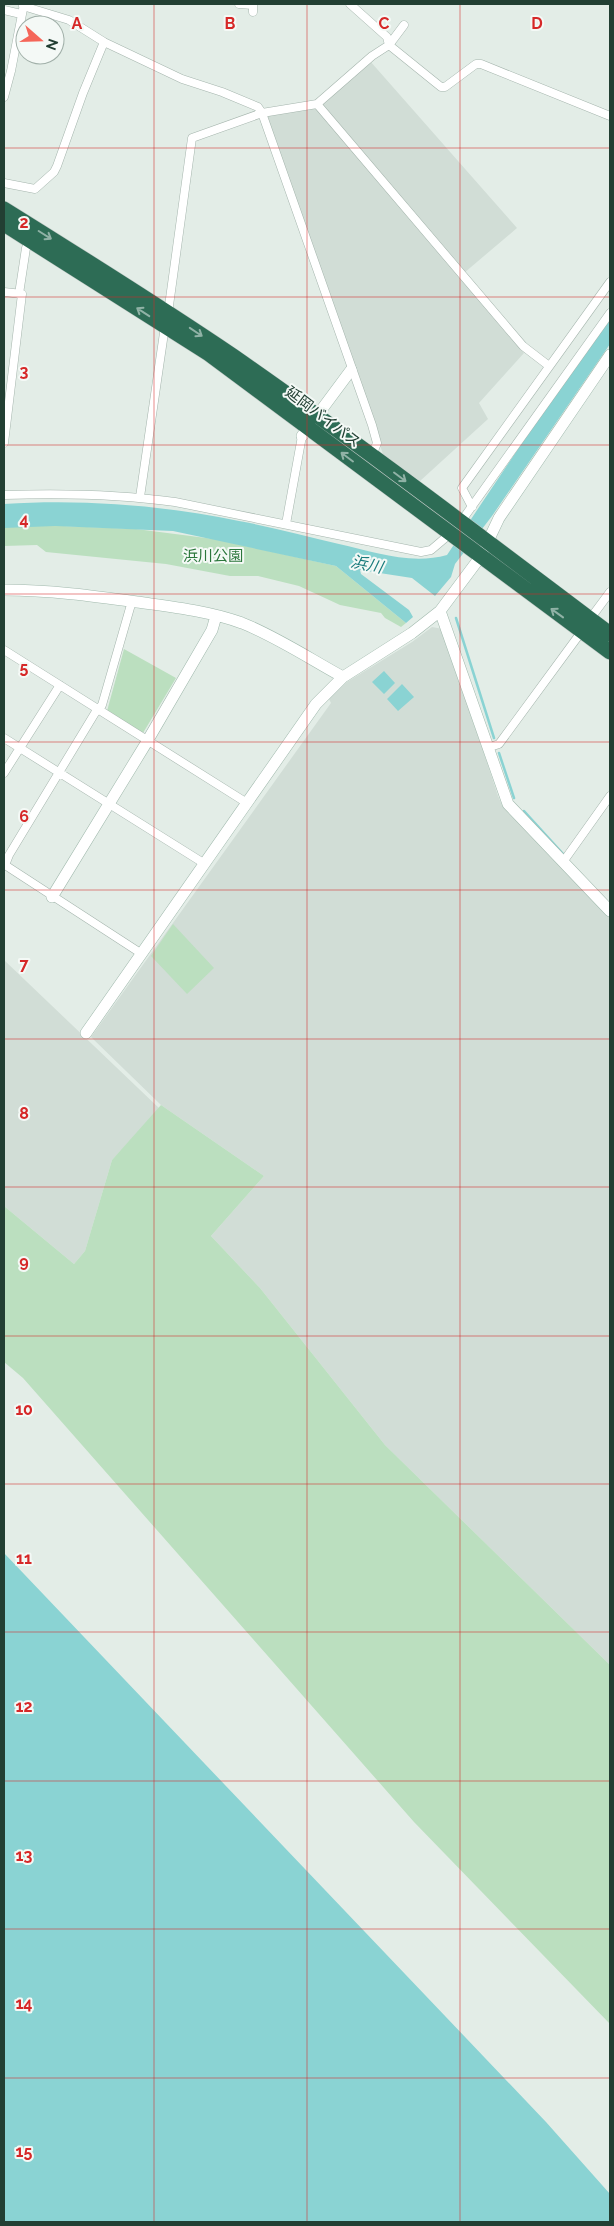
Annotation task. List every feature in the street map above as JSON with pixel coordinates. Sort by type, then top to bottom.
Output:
[{"type":"highway","name":"延岡バイパス","points":[[4,209],[166,319],[475,553],[586,625],[610,634]]},
{"type":"highway","name":"延岡バイパス","points":[[4,224],[166,319]]},
{"type":"highway","name":"延岡バイパス","points":[[309,426],[372,456],[484,538],[586,625],[610,652]]},
{"type":"street","points":[[239,4],[253,5],[253,12]]},
{"type":"street","points":[[350,4],[388,36],[389,45],[441,86],[445,87],[476,64],[481,64],[610,116]]},
{"type":"street","points":[[4,97],[11,71],[23,5],[69,20],[104,42],[182,79],[258,106],[377,443],[372,456]]},
{"type":"street","points":[[4,10],[21,14]]},
{"type":"street","points":[[140,497],[192,138],[262,113],[317,104],[372,56],[389,45],[404,25]]},
{"type":"street","points":[[4,183],[35,189],[54,172],[104,42]]},
{"type":"street","points":[[317,104],[523,346],[549,366]]},
{"type":"street","points":[[19,294],[26,248],[31,241]]},
{"type":"street","points":[[472,507],[462,488],[610,282]]},
{"type":"street","points":[[4,292],[22,294],[4,443]]},
{"type":"street","points":[[4,495],[48,493],[140,497],[175,502],[421,552],[431,550],[453,536],[463,523],[472,507],[610,313]]},
{"type":"street","points":[[86,1033],[316,704],[343,676],[412,633],[440,611],[484,538],[610,355]]},
{"type":"street","points":[[286,524],[309,426],[351,370]]},
{"type":"street","points":[[4,590],[56,592],[132,601],[216,616],[240,623],[263,633],[343,676]]},
{"type":"street","points":[[487,748],[499,744],[610,592]]},
{"type":"street","points":[[132,601],[102,705],[95,713],[58,774],[6,853],[4,866],[142,954]]},
{"type":"street","points":[[440,611],[508,804],[610,912]]},
{"type":"street","points":[[52,897],[109,805],[212,630],[216,616]]},
{"type":"street","points":[[4,650],[247,803]]},
{"type":"street","points":[[4,773],[60,685]]},
{"type":"street","points":[[4,738],[58,774],[205,864]]},
{"type":"street","points":[[563,862],[610,796]]},
{"type":"shaded area","points":[[370,61],[517,228],[464,273],[321,105]]},
{"type":"shaded area","points":[[316,107],[524,353],[479,403],[488,419],[420,481],[384,457],[267,115]]},
{"type":"shaded area","points":[[432,627],[443,629],[502,805],[610,918],[610,1665],[385,1445],[260,1288],[211,1236],[264,1176],[161,1105],[91,1037],[331,703],[329,699],[347,682],[412,642]]},
{"type":"shaded area","points":[[4,960],[160,1109],[112,1160],[85,1251],[74,1264],[4,1206]]},
{"type":"green space","name":"浜川公園","points":[[39,525],[136,529],[214,539],[336,566],[406,623],[401,627],[385,618],[381,613],[340,605],[299,586],[258,576],[230,576],[166,564],[46,552],[37,545],[4,546],[4,527]]},
{"type":"green space","points":[[124,649],[176,678],[143,733],[107,711]]},
{"type":"green space","points":[[173,924],[214,968],[187,994],[151,956]]},
{"type":"green space","points":[[161,1105],[264,1176],[211,1236],[260,1288],[385,1445],[610,1665],[610,2024],[414,1822],[23,1378],[4,1362],[4,1206],[74,1264],[85,1251],[112,1160]]},
{"type":"water","name":"浜川","points":[[610,318],[610,344],[492,516],[455,564],[451,577],[435,596],[412,578],[360,570],[361,574],[409,610],[413,617],[406,623],[336,566],[173,531],[55,526],[4,528],[4,504],[92,503],[151,507],[210,515],[406,558],[420,559],[447,555],[524,440]]},
{"type":"water","points":[[384,671],[395,683],[384,694],[372,682]]},
{"type":"water","points":[[402,684],[414,697],[398,711],[387,699]]},
{"type":"water","points":[[4,1553],[546,2122],[610,2194],[610,2222],[4,2222]]},
{"type":"waterway","points":[[456,618],[494,738]]},
{"type":"waterway","points":[[499,753],[514,798]]},
{"type":"waterway","points":[[524,811],[565,856]]}]
